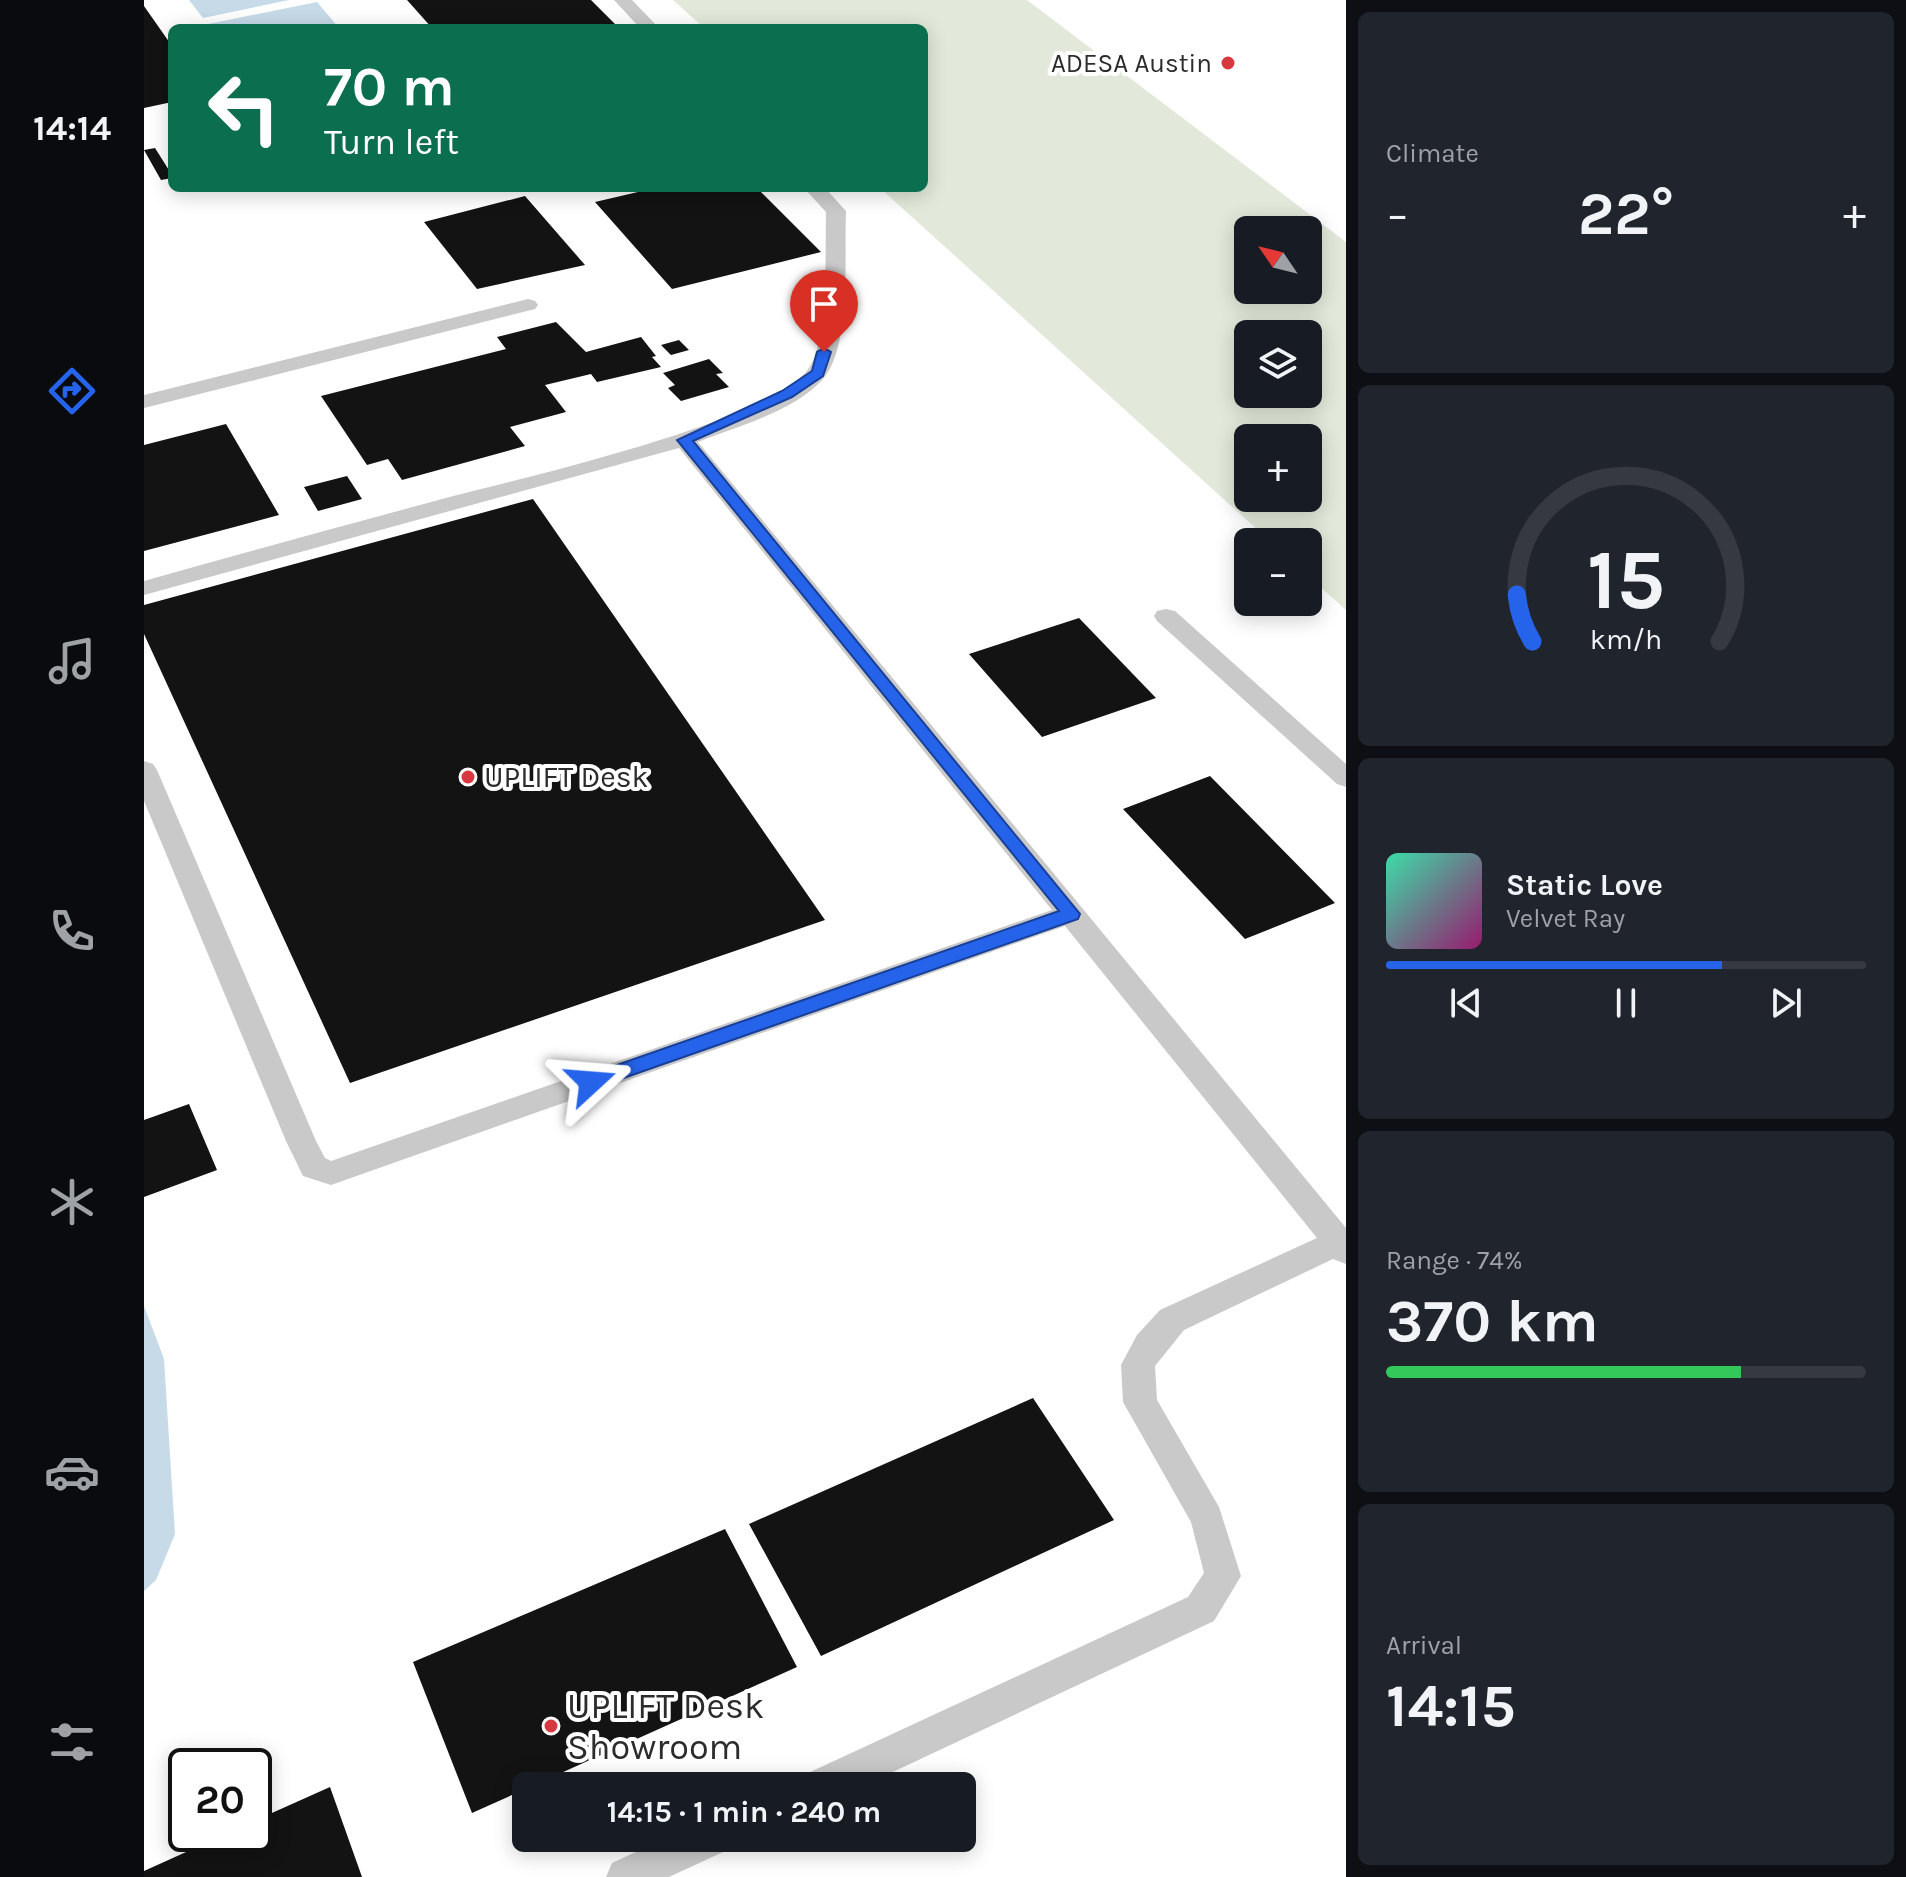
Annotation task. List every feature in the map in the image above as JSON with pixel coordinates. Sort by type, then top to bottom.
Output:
[{"type":"lane","points":[[622,0],[646,24]]},
{"type":"lane","points":[[144,588],[684,440],[787,394],[818,373],[830,330],[836,211],[818,192]]},
{"type":"lane","points":[[144,402],[528,305]]},
{"type":"lane","points":[[684,440],[1342,1246],[1172,1320],[1149,1345],[1138,1365],[1140,1402],[1207,1518],[1216,1547],[1223,1576],[1201,1609],[851,1772]]},
{"type":"lane","points":[[1166,616],[1346,778]]},
{"type":"lane","points":[[144,770],[301,1141],[314,1167],[331,1173],[1071,914]]},
{"type":"lane","points":[[626,1877],[679,1852]]},
{"type":"green space","points":[[673,0],[1027,0],[1312,216],[1234,216],[1234,304],[1322,304],[1322,224],[1346,242],[1346,610],[1322,589],[1322,528],[1256,528],[1238,512],[1322,512],[1322,424],[1234,424],[1234,509],[884,192],[928,192],[928,24],[700,24]]},
{"type":"water","points":[[189,0],[289,0],[203,18]]},
{"type":"water","points":[[317,2],[336,24],[208,24]]},
{"type":"water","points":[[144,1306],[164,1359],[175,1534],[156,1580],[144,1591]]},
{"type":"building","points":[[407,0],[591,0],[615,24],[428,24]]},
{"type":"building","points":[[144,6],[168,40],[168,103],[144,108]]},
{"type":"building","points":[[155,148],[168,169],[168,179],[161,180],[144,150]]},
{"type":"building","points":[[638,192],[761,192],[821,252],[672,289],[595,202]]},
{"type":"building","points":[[525,196],[585,265],[477,289],[424,222]]},
{"type":"building","points":[[556,322],[586,352],[641,337],[661,367],[597,382],[591,374],[545,385],[566,412],[510,427],[525,446],[402,480],[388,459],[367,465],[321,396],[506,349],[497,337]]},
{"type":"building","points":[[679,340],[689,350],[671,355],[661,345]]},
{"type":"building","points":[[709,359],[723,373],[716,374],[729,387],[681,401],[668,388],[675,385],[663,373]]},
{"type":"building","points":[[226,424],[279,515],[144,551],[144,445]]},
{"type":"building","points":[[347,476],[362,499],[318,511],[304,487]]},
{"type":"building","name":"UPLIFT Desk","points":[[533,499],[825,920],[350,1083],[144,634],[144,605]]},
{"type":"building","points":[[1079,618],[1156,698],[1042,737],[969,654]]},
{"type":"building","points":[[1210,776],[1335,903],[1245,939],[1123,809]]},
{"type":"building","points":[[189,1104],[217,1170],[144,1197],[144,1120]]},
{"type":"building","points":[[1033,1398],[1114,1520],[821,1656],[749,1524]]},
{"type":"building","name":"UPLIFT Desk Showroom","points":[[725,1529],[797,1667],[563,1772],[512,1772],[512,1795],[472,1813],[413,1662]]},
{"type":"building","points":[[330,1787],[362,1877],[144,1877],[144,1871],[186,1852],[272,1852],[272,1813]]},
{"type":"place","name":"ADESA Austin","points":[[1228,63]]},
{"type":"place","name":"UPLIFT Desk","points":[[468,777]]},
{"type":"place","name":"UPLIFT Desk Showroom","points":[[551,1726]]},
{"type":"route","points":[[591,1082],[1071,914],[684,440],[787,394],[818,373],[824,352]]}]
